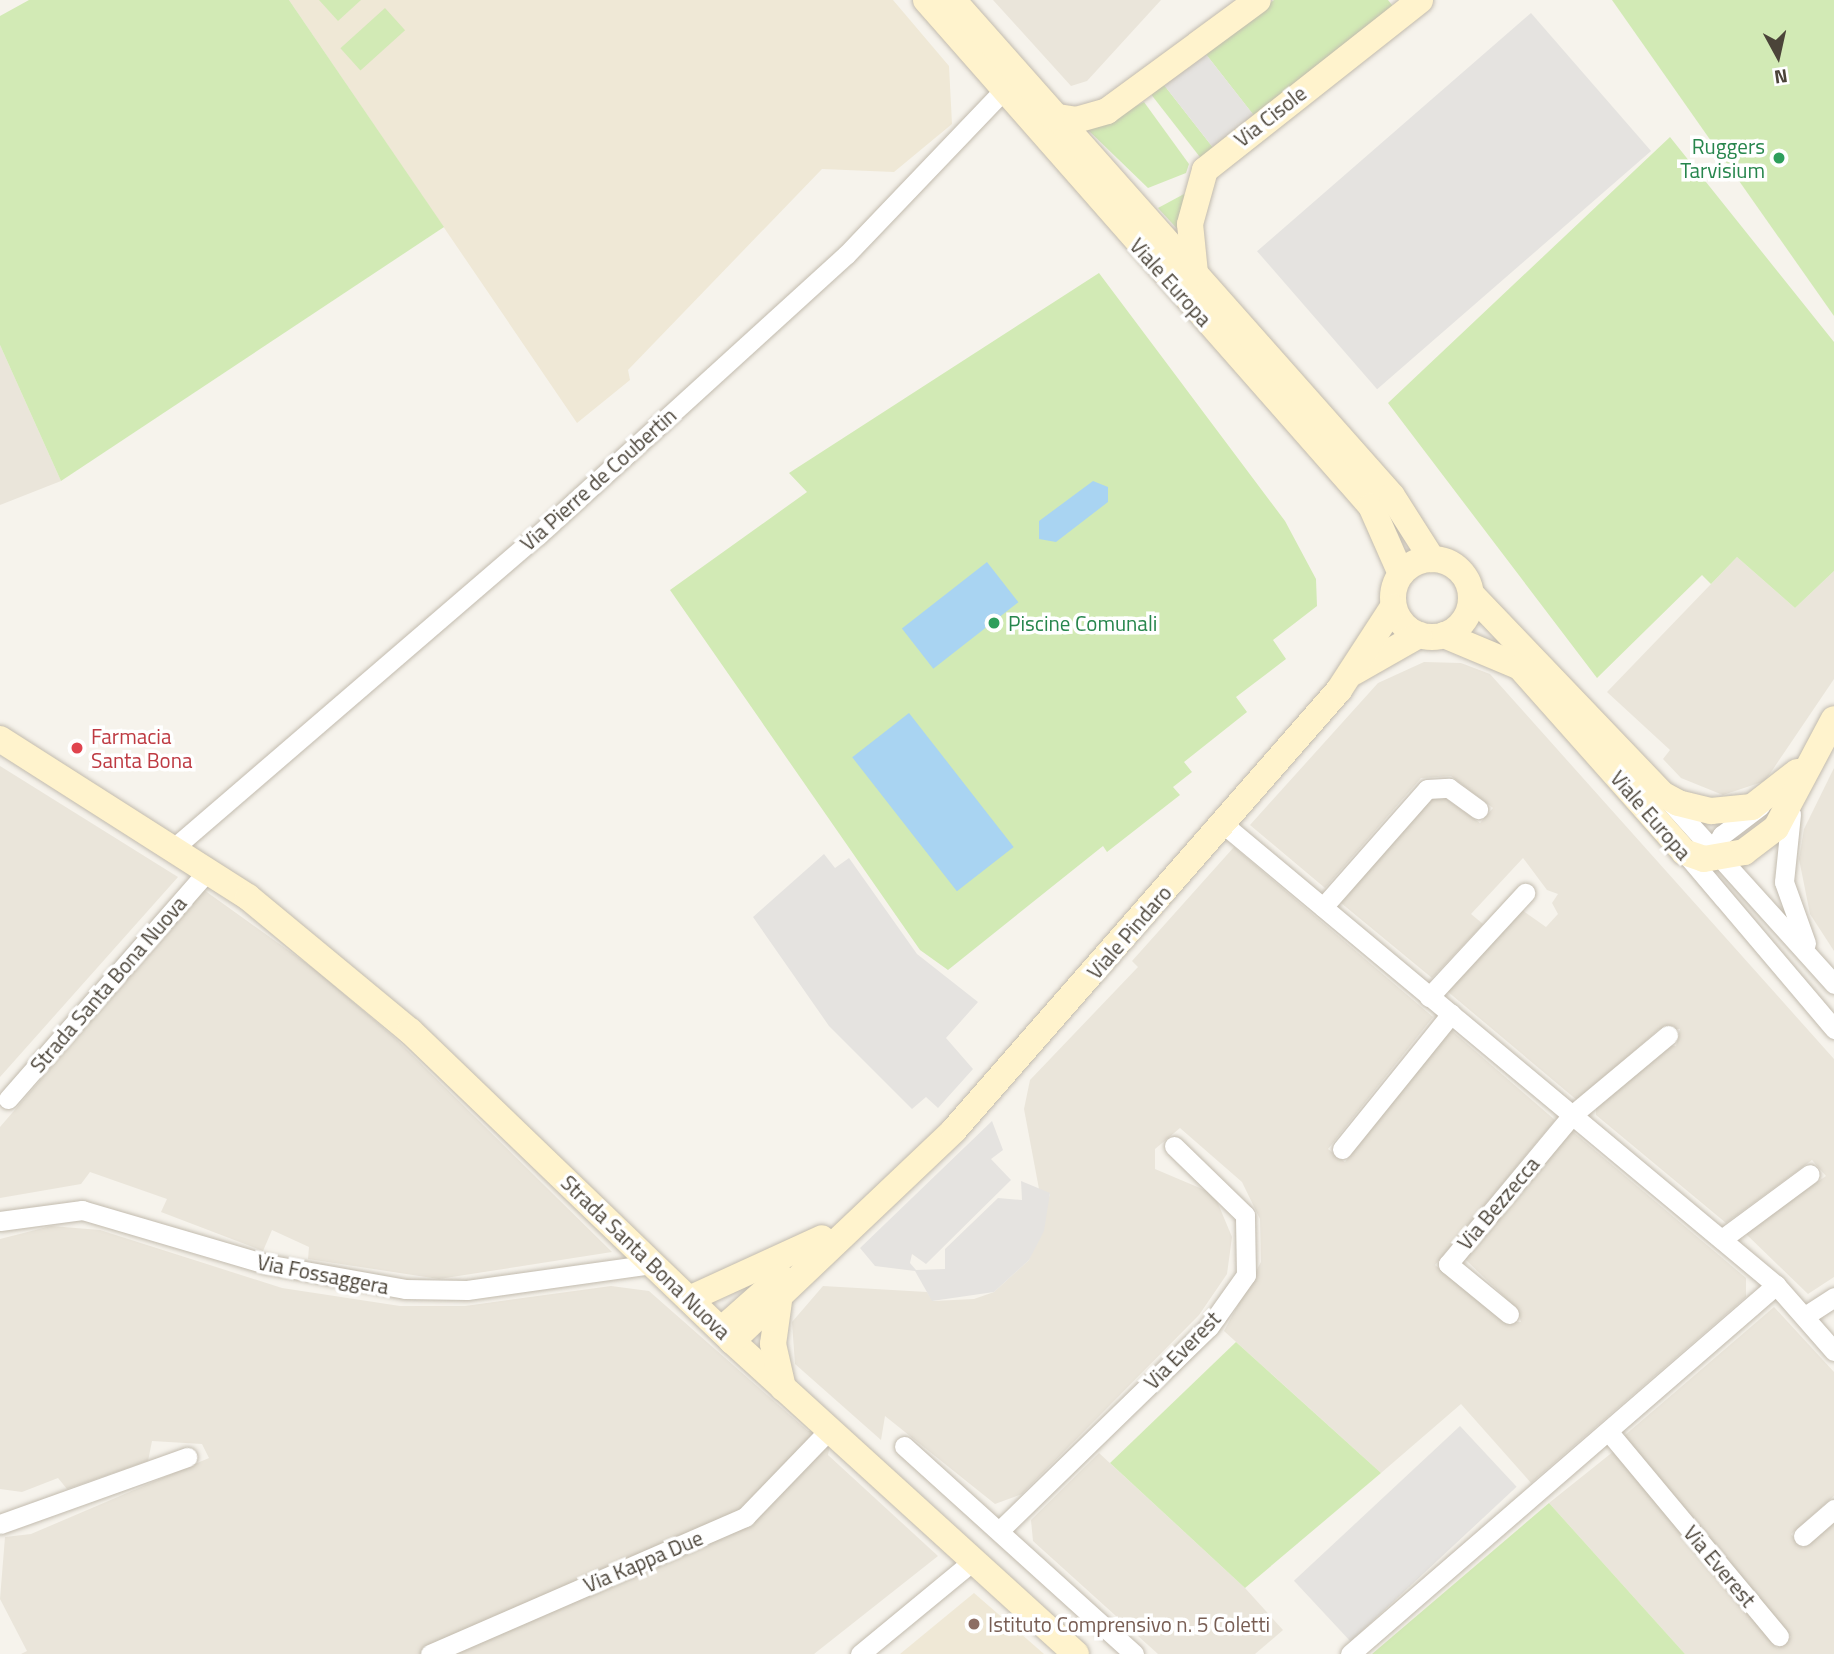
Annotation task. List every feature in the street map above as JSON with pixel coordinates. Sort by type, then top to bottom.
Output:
[{"type":"street","name":"Viale Europa","points":[[926,0],[1002,92],[1371,506],[1401,574]]},
{"type":"street","name":"Viale Europa","points":[[953,0],[1052,116],[1392,496],[1432,559],[1454,565],[1471,594],[1662,794],[1834,1029]]},
{"type":"street","points":[[1052,116],[1076,120],[1107,111],[1258,0]]},
{"type":"street","name":"Via Cisole","points":[[1195,273],[1190,224],[1205,170],[1420,0]]},
{"type":"street","name":"Via Pierre de Coubertin","points":[[176,846],[537,536],[846,255],[1002,92]]},
{"type":"street","points":[[1393,607],[1401,574],[1432,559]]},
{"type":"street","points":[[1432,635],[1465,620],[1471,594]]},
{"type":"street","name":"Viale Europa","points":[[1393,607],[1432,635],[1520,667],[1707,859],[1814,960],[1834,984]]},
{"type":"street","name":"Viale Pindaro","points":[[727,1335],[779,1301],[898,1187],[1354,672],[1393,607]]},
{"type":"street","name":"Viale Pindaro","points":[[1354,672],[1432,635]]},
{"type":"street","points":[[1707,859],[1744,852],[1776,828],[1807,761],[1834,719]]},
{"type":"street","name":"Strada Santa Bona Nuova","points":[[0,739],[176,846],[209,869],[410,1031],[783,1388],[1076,1654]]},
{"type":"street","points":[[1707,859],[1807,761]]},
{"type":"street","points":[[1807,761],[1786,831],[1783,882],[1814,960]]},
{"type":"street","points":[[1323,907],[1427,789],[1449,788],[1478,809]]},
{"type":"street","points":[[1662,794],[1711,811],[1752,807],[1770,797]]},
{"type":"street","points":[[1222,823],[1776,1285],[1834,1351]]},
{"type":"street","name":"Strada Santa Bona Nuova","points":[[8,1099],[209,869]]},
{"type":"street","points":[[1429,997],[1525,893]]},
{"type":"street","points":[[1342,1149],[1451,1014]]},
{"type":"street","name":"Via Bezzecca","points":[[1508,1314],[1448,1264],[1572,1115],[1668,1035]]},
{"type":"street","name":"Via Everest","points":[[999,1531],[1209,1327],[1246,1275],[1245,1215],[1174,1146]]},
{"type":"street","points":[[1722,1239],[1810,1174]]},
{"type":"street","name":"Viale Pindaro","points":[[688,1299],[822,1238],[898,1187]]},
{"type":"street","name":"Via Fossaggera","points":[[0,1221],[82,1210],[267,1264],[405,1289],[467,1290],[653,1264]]},
{"type":"street","name":"Viale Pindaro","points":[[727,1335],[822,1238]]},
{"type":"street","points":[[1350,1654],[1776,1285]]},
{"type":"street","points":[[1805,1316],[1834,1297]]},
{"type":"street","points":[[779,1301],[773,1344],[783,1388]]},
{"type":"street","name":"Via Kappa Due","points":[[430,1654],[745,1517],[829,1430]]},
{"type":"street","name":"Via Everest","points":[[1608,1431],[1779,1636]]},
{"type":"street","points":[[904,1446],[1134,1654]]},
{"type":"street","points":[[0,1524],[187,1457]]},
{"type":"street","points":[[1802,1536],[1834,1509]]},
{"type":"street","points":[[860,1654],[974,1560]]},
{"type":"shaded area","points":[[289,0],[893,0],[949,66],[952,124],[894,172],[822,169],[628,370],[630,380],[577,423]]},
{"type":"shaded area","points":[[993,0],[1161,0],[1087,81],[1071,86]]},
{"type":"shaded area","points":[[1531,13],[1651,151],[1377,389],[1257,251]]},
{"type":"shaded area","points":[[1205,53],[1255,117],[1214,149],[1164,85]]},
{"type":"shaded area","points":[[0,345],[61,481],[0,505]]},
{"type":"shaded area","points":[[1737,557],[1795,608],[1834,571],[1834,679],[1765,781],[1723,795],[1681,778],[1663,759],[1670,750],[1607,692]]},
{"type":"shaded area","points":[[1424,662],[1461,663],[1490,674],[1834,1059],[1834,1277],[1808,1294],[1744,1232],[1826,1176],[1812,1160],[1726,1223],[1596,1115],[1596,1108],[1664,1045],[1676,1046],[1680,1029],[1659,1029],[1578,1101],[1447,991],[1522,910],[1546,927],[1558,914],[1552,903],[1558,894],[1547,890],[1523,858],[1471,914],[1483,924],[1432,978],[1341,903],[1427,799],[1445,798],[1480,823],[1493,808],[1451,776],[1421,778],[1325,888],[1250,825],[1378,683]]},
{"type":"shaded area","points":[[0,766],[178,877],[0,1077]]},
{"type":"shaded area","points":[[1834,768],[1834,951],[1810,914],[1799,859],[1804,829]]},
{"type":"shaded area","points":[[1234,847],[1433,1017],[1328,1149],[1345,1162],[1451,1030],[1555,1120],[1435,1265],[1504,1322],[1521,1322],[1517,1309],[1465,1259],[1572,1131],[1746,1278],[1746,1297],[1531,1483],[1461,1404],[1381,1473],[1224,1331],[1261,1262],[1260,1219],[1242,1182],[1180,1128],[1155,1149],[1155,1169],[1214,1194],[1232,1237],[1227,1274],[1199,1315],[1022,1494],[995,1504],[885,1416],[881,1440],[795,1364],[792,1322],[823,1286],[927,1292],[933,1301],[974,1299],[994,1292],[1029,1260],[1050,1194],[1039,1189],[1024,1109],[1030,1080],[1138,967],[1132,961]]},
{"type":"shaded area","points":[[824,854],[835,868],[849,858],[917,954],[978,1002],[946,1038],[973,1069],[938,1108],[926,1097],[912,1109],[829,1026],[753,917]]},
{"type":"shaded area","points":[[204,890],[317,971],[395,1038],[612,1252],[439,1279],[308,1259],[309,1247],[272,1230],[263,1251],[161,1212],[167,1199],[90,1172],[81,1184],[0,1198],[0,1127]]},
{"type":"shaded area","points":[[992,1121],[1003,1150],[991,1159],[1011,1180],[926,1264],[912,1254],[910,1263],[916,1270],[945,1269],[945,1249],[998,1198],[1022,1200],[1021,1181],[1050,1193],[1044,1231],[1029,1260],[994,1292],[932,1301],[915,1271],[875,1266],[860,1248]]},
{"type":"shaded area","points":[[51,1226],[100,1230],[282,1288],[400,1306],[465,1306],[611,1286],[649,1291],[808,1431],[833,1428],[828,1455],[938,1556],[814,1654],[21,1654],[27,1651],[0,1599],[5,1537],[31,1534],[209,1458],[202,1444],[152,1441],[148,1461],[67,1489],[58,1478],[22,1492],[0,1489],[0,1239]]},
{"type":"shaded area","points":[[1774,1307],[1834,1372],[1834,1496],[1791,1534],[1803,1548],[1834,1521],[1834,1654],[1685,1654],[1549,1503],[1614,1451],[1777,1648],[1791,1637],[1624,1436]]},
{"type":"shaded area","points":[[1460,1426],[1517,1487],[1351,1642],[1294,1581]]},
{"type":"shaded area","points":[[1099,1453],[1245,1588],[1283,1630],[1255,1654],[1158,1654],[1033,1541],[1031,1520]]},
{"type":"shaded area","name":"Istituto Comprensivo n. 5 Coletti","points":[[974,1593],[1044,1654],[900,1654]]},
{"type":"green space","points":[[29,0],[289,0],[444,227],[61,481],[0,345],[0,16]]},
{"type":"green space","points":[[319,0],[361,0],[338,21]]},
{"type":"green space","points":[[1274,0],[1388,0],[1395,9],[1255,117],[1205,53]]},
{"type":"green space","name":"Ruggers Tarvisium","points":[[1612,0],[1834,0],[1834,316]]},
{"type":"green space","points":[[385,8],[405,30],[360,70],[340,48]]},
{"type":"green space","points":[[1164,85],[1214,149],[1201,159],[1151,95]]},
{"type":"green space","points":[[1144,102],[1189,164],[1186,173],[1148,188],[1088,130]]},
{"type":"green space","points":[[1670,137],[1834,342],[1834,571],[1795,608],[1737,557],[1711,584],[1702,575],[1597,678],[1388,403]]},
{"type":"green space","points":[[1184,194],[1185,200],[1182,234],[1158,208]]},
{"type":"green space","name":"Piscine Comunali","points":[[1099,273],[1285,521],[1316,579],[1317,606],[1273,640],[1286,659],[1236,697],[1247,712],[1184,762],[1192,772],[1173,787],[1180,795],[1107,852],[1103,846],[948,970],[920,950],[670,590],[807,492],[789,473]]},
{"type":"green space","points":[[1236,1342],[1381,1473],[1245,1588],[1110,1463]]},
{"type":"green space","points":[[1549,1503],[1685,1654],[1372,1654]]},
{"type":"water","points":[[1093,481],[1108,487],[1108,502],[1056,542],[1039,539],[1039,521]]},
{"type":"water","points":[[987,562],[1018,602],[933,669],[902,628]]},
{"type":"water","points":[[909,713],[1014,847],[957,891],[852,757]]},
{"type":"place","name":"Ruggers Tarvisium","points":[[1779,158]]},
{"type":"place","name":"Piscine Comunali","points":[[994,623]]},
{"type":"place","name":"Farmacia Santa Bona","points":[[77,748]]},
{"type":"place","name":"Istituto Comprensivo n. 5 Coletti","points":[[974,1624]]}]
